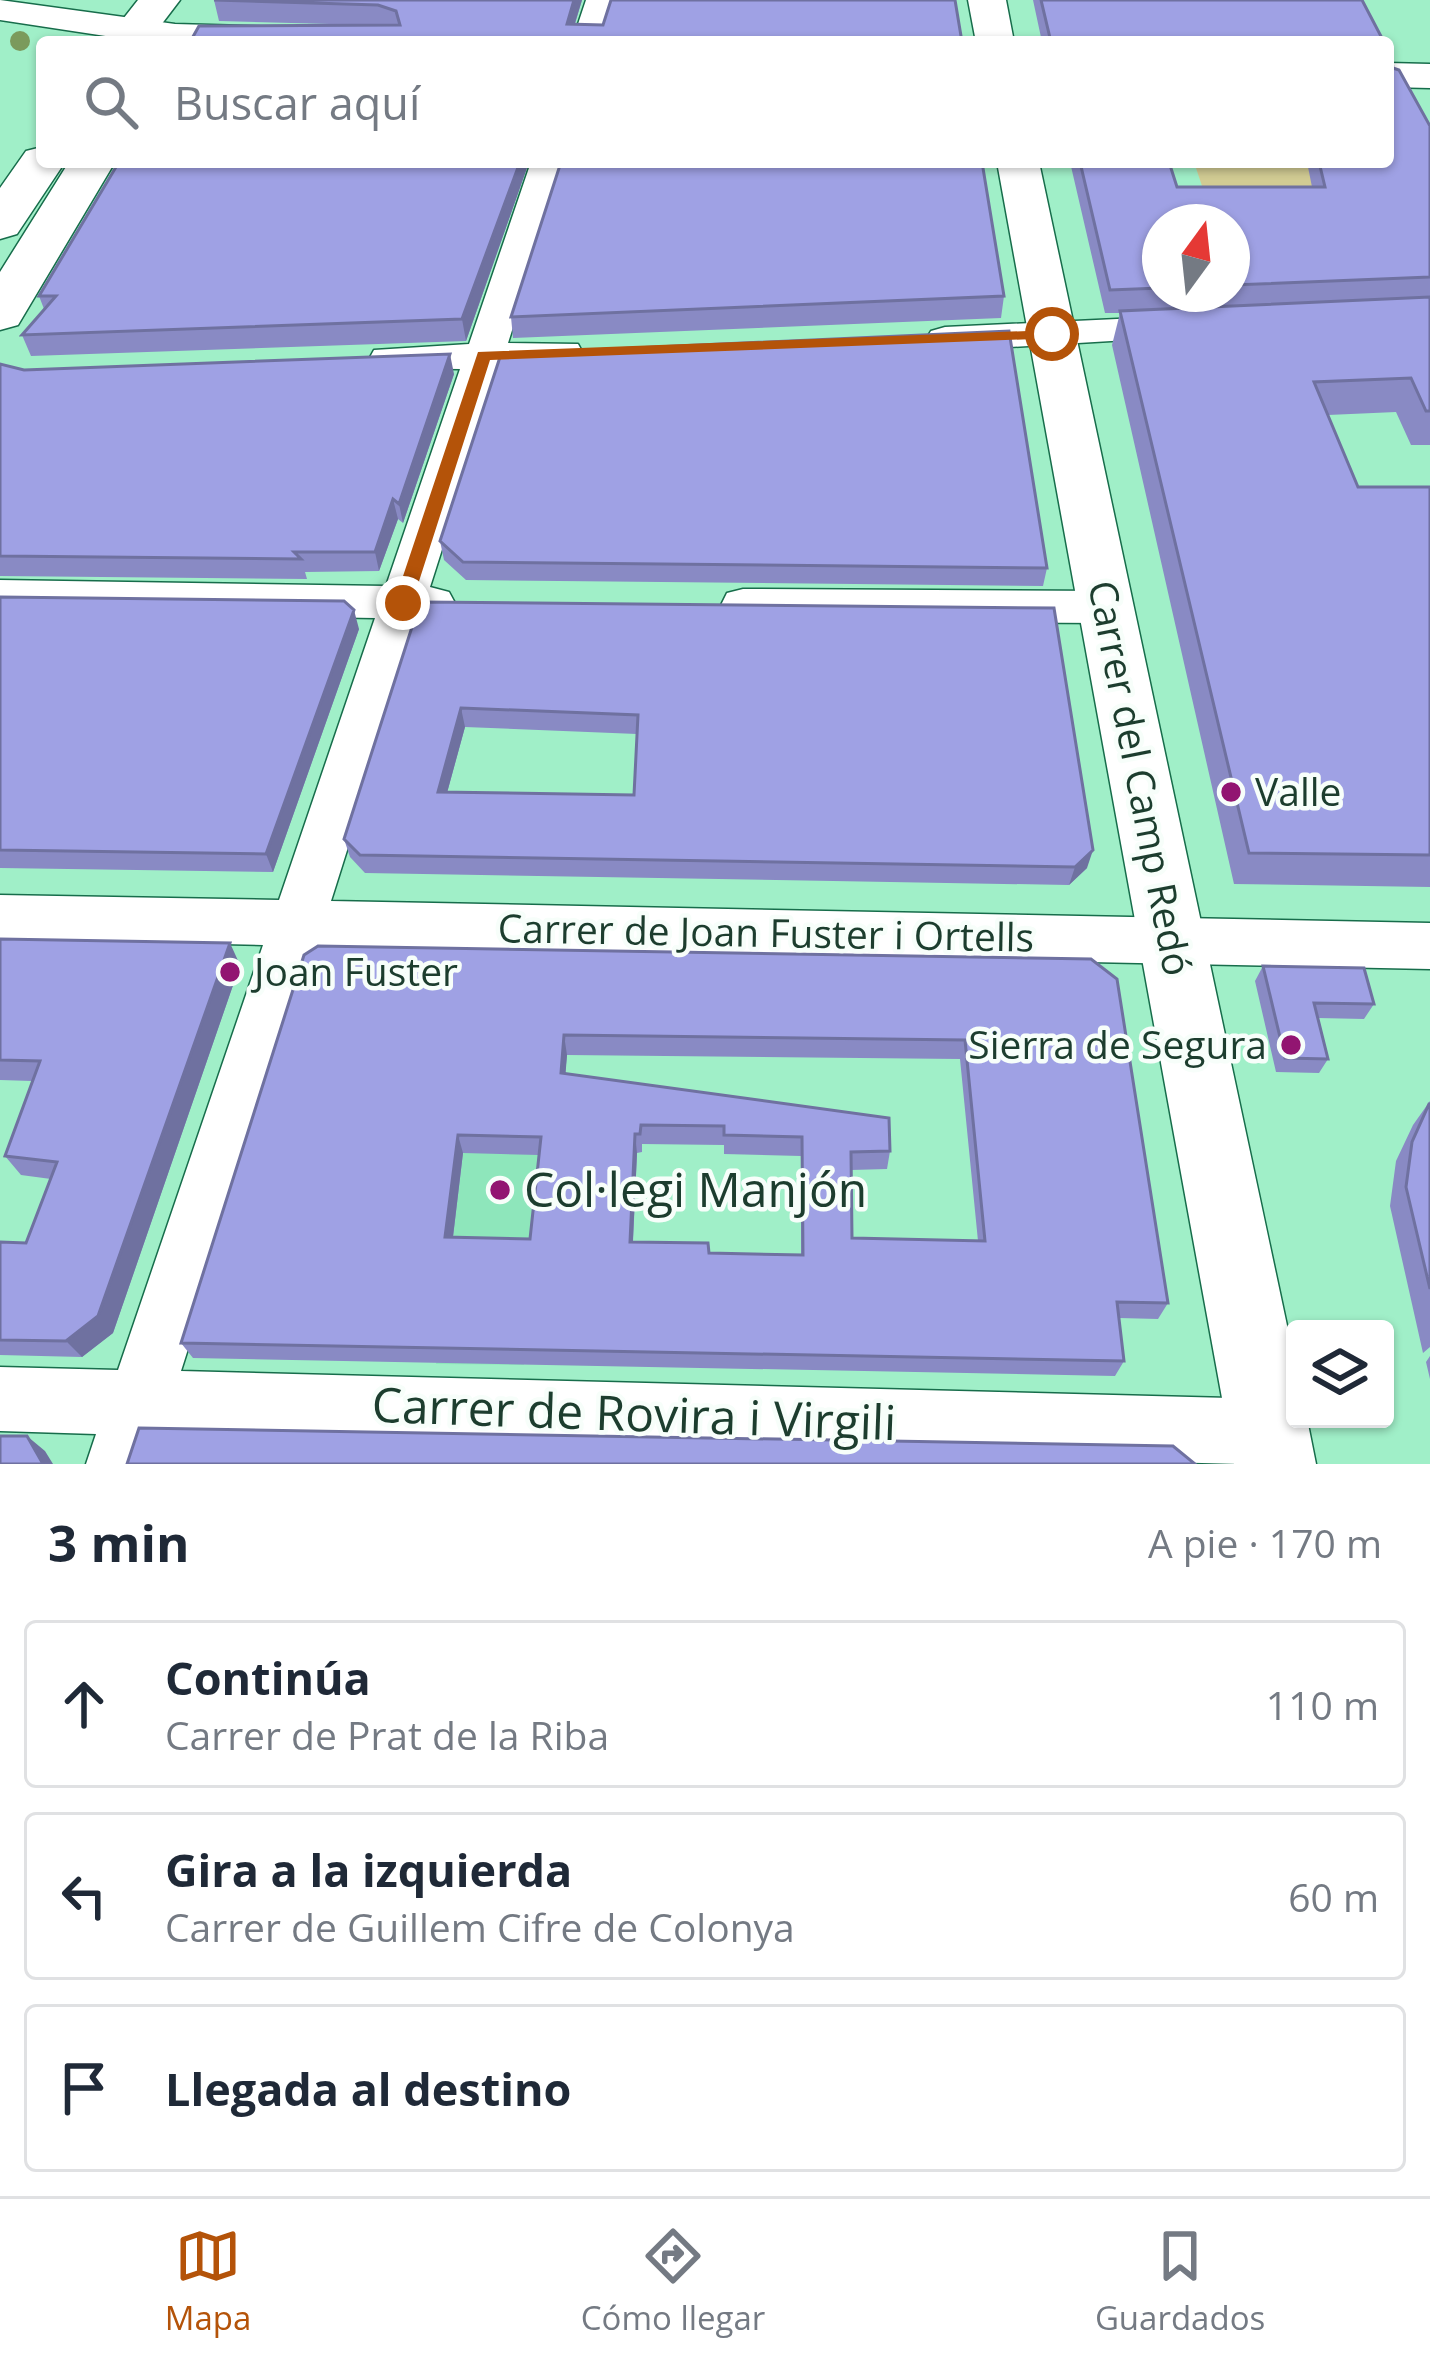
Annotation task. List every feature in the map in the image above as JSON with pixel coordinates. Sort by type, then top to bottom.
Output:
[{"type":"main road","points":[[154,29],[204,0]]},
{"type":"main road","points":[[0,224],[37,168]]},
{"type":"main road","points":[[0,314],[88,168]]},
{"type":"street","points":[[589,36],[601,0]]},
{"type":"street","points":[[987,0],[993,36]]},
{"type":"street","points":[[0,9],[154,29],[276,36]]},
{"type":"street","points":[[0,26],[77,32],[154,29]]},
{"type":"street","points":[[1394,75],[1430,76]]},
{"type":"street","points":[[119,1464],[546,168]]},
{"type":"street","name":"Carrer del Camp Redó","points":[[1019,168],[1272,1448]]},
{"type":"street","points":[[910,340],[1217,326]]},
{"type":"street","points":[[341,361],[602,351]]},
{"type":"street","points":[[0,596],[473,603]]},
{"type":"street","points":[[708,605],[1106,608]]},
{"type":"street","name":"Carrer de Joan Fuster i Ortells","points":[[0,917],[1430,946]]},
{"type":"street","name":"Carrer de Rovira i Virgili","points":[[0,1399],[140,1400],[1272,1448]]},
{"type":"shaded area","points":[[1196,168],[1356,168],[1372,204],[1208,204]]},
{"type":"shaded area","points":[[555,1048],[524,1365],[436,1364],[467,1124]]},
{"type":"building","points":[[214,0],[574,0],[567,24],[603,25],[611,0],[955,0],[961,36],[193,36],[199,26],[400,25],[396,11],[378,5]]},
{"type":"building","points":[[1041,0],[1362,0],[1381,36],[1050,36]]},
{"type":"building","points":[[1394,68],[1399,70],[1430,126],[1430,277],[1250,284],[1250,204],[1142,204],[1142,289],[1110,290],[1081,168],[1171,168],[1177,187],[1325,187],[1320,168],[1394,168]]},
{"type":"building","points":[[115,168],[518,168],[462,319],[22,335],[56,296],[39,296]]},
{"type":"building","points":[[559,168],[983,168],[1004,296],[511,317]]},
{"type":"building","points":[[1430,297],[1430,411],[1411,378],[1314,382],[1358,487],[1430,487],[1430,855],[1249,853],[1120,311],[1250,312],[1250,305]]},
{"type":"building","points":[[1009,331],[1047,568],[463,562],[440,541],[501,354]]},
{"type":"building","points":[[450,354],[399,504],[393,499],[375,552],[294,552],[301,559],[0,556],[0,364],[24,370]]},
{"type":"building","points":[[0,597],[344,601],[354,610],[266,854],[0,850]]},
{"type":"building","points":[[420,602],[1054,608],[1093,850],[1075,867],[360,855],[344,839]],"holes":[[[461,708],[638,715],[634,795],[438,792]]]},
{"type":"building","points":[[0,939],[230,943],[98,1316],[66,1341],[0,1340],[0,1242],[26,1243],[57,1162],[5,1156],[40,1061],[0,1060]]},
{"type":"building","points":[[318,946],[1091,959],[1117,979],[1168,1303],[1117,1302],[1124,1361],[181,1343],[304,955]],"holes":[[[564,1035],[965,1040],[985,1241],[852,1238],[851,1152],[890,1151],[889,1118],[561,1073]],[[641,1125],[724,1126],[724,1135],[802,1137],[803,1255],[709,1253],[708,1243],[630,1242],[635,1134],[640,1134]],[[458,1135],[541,1137],[530,1239],[445,1237]]]},
{"type":"building","name":"Sierra de Segura","points":[[1263,966],[1364,968],[1374,1004],[1314,1003],[1328,1059],[1285,1058]]},
{"type":"building","points":[[1429,1104],[1430,1289],[1406,1187],[1412,1142]]},
{"type":"building","points":[[139,1428],[1173,1446],[1195,1464],[127,1464]]},
{"type":"building","points":[[0,1436],[27,1436],[43,1464],[0,1464]]},
{"type":"place","name":"Valle","points":[[1231,792]]},
{"type":"place","name":"Joan Fuster","points":[[230,972]]},
{"type":"place","name":"Sierra de Segura","points":[[1291,1045]]},
{"type":"place","name":"Col·legi Manjón","points":[[500,1190]]},
{"type":"route","points":[[403,603],[484,356],[1052,334]]}]
